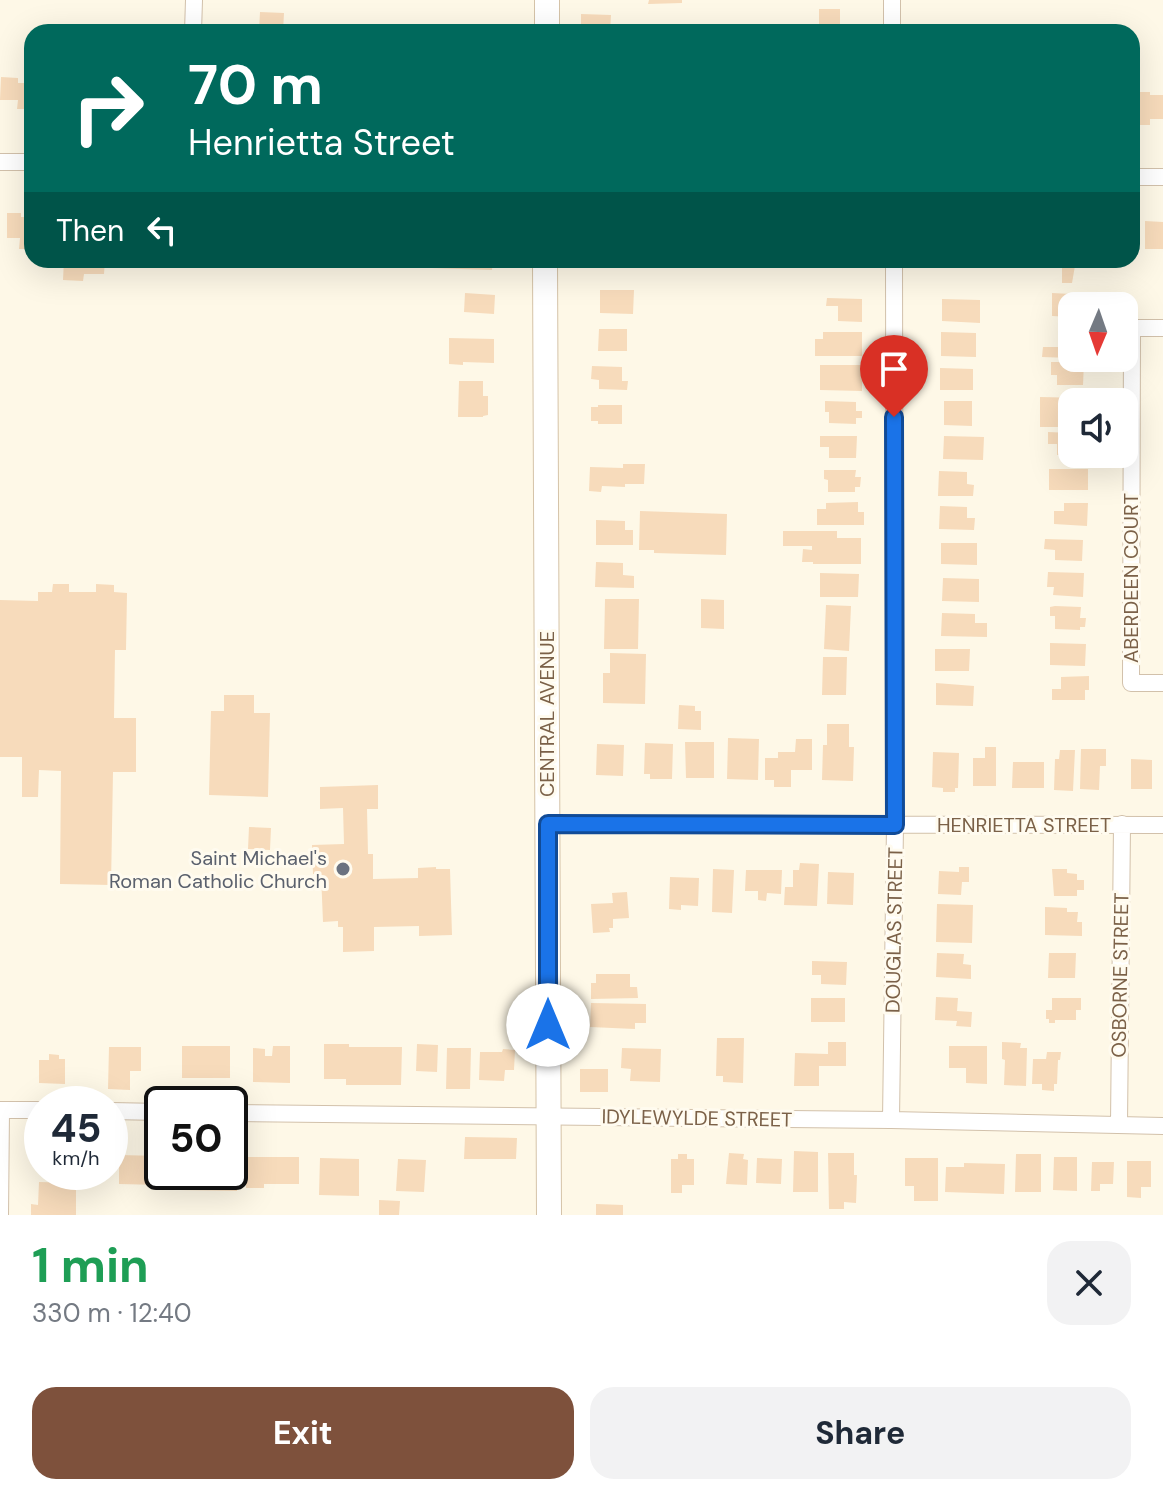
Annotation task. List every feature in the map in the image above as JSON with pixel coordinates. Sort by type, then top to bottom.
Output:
[{"type":"main road","points":[[547,0],[547,24]]},
{"type":"main road","name":"CENTRAL AVENUE","points":[[545,268],[549,1215]]},
{"type":"street","points":[[193,24],[194,0]]},
{"type":"street","points":[[892,0],[892,24]]},
{"type":"street","points":[[0,162],[24,162]]},
{"type":"street","points":[[1140,177],[1163,177]]},
{"type":"street","name":"DOUGLAS STREET","points":[[891,1120],[895,825],[894,268]]},
{"type":"street","name":"ABERDEEN COURT","points":[[1163,328],[1132,328],[1131,652],[1131,683],[1163,683]]},
{"type":"street","name":"HENRIETTA STREET","points":[[548,824],[1163,825]]},
{"type":"street","name":"OSBORNE STREET","points":[[1119,1125],[1122,824]]},
{"type":"street","points":[[0,1215],[1,1111],[4,1110]]},
{"type":"street","name":"IDYLEWYLDE STREET","points":[[248,1113],[1163,1126]]},
{"type":"building","points":[[649,0],[682,0],[682,3],[648,4]]},
{"type":"building","points":[[819,9],[840,9],[840,24],[819,24]]},
{"type":"building","points":[[260,12],[284,13],[283,24],[259,24]]},
{"type":"building","points":[[581,14],[611,15],[610,24],[581,24]]},
{"type":"building","points":[[1,77],[18,78],[18,83],[24,83],[24,109],[17,109],[18,100],[0,100]]},
{"type":"building","points":[[1140,92],[1163,95],[1163,119],[1150,119],[1150,125],[1140,125]]},
{"type":"building","points":[[7,213],[21,213],[24,217],[24,249],[19,249],[20,238],[7,238]]},
{"type":"building","points":[[1145,221],[1163,222],[1163,249],[1145,249]]},
{"type":"building","points":[[64,268],[104,268],[104,274],[84,274],[83,281],[63,280]]},
{"type":"building","points":[[431,268],[492,268],[492,270]]},
{"type":"building","points":[[1062,268],[1075,268],[1072,283],[1062,283]]},
{"type":"building","points":[[600,290],[634,290],[633,314],[600,313]]},
{"type":"building","points":[[465,293],[495,295],[494,314],[464,312]]},
{"type":"building","points":[[1052,293],[1058,293],[1058,316],[1052,316]]},
{"type":"building","points":[[827,298],[862,299],[862,322],[838,321],[838,306],[826,306]]},
{"type":"building","points":[[942,299],[980,300],[980,323],[942,321]]},
{"type":"building","points":[[599,329],[627,329],[627,351],[598,351]]},
{"type":"building","points":[[823,332],[862,332],[862,356],[815,356],[815,339],[823,339]]},
{"type":"building","points":[[941,332],[976,333],[976,357],[941,356]]},
{"type":"building","points":[[449,338],[494,339],[494,363],[449,364]]},
{"type":"building","points":[[1043,347],[1058,347],[1058,358],[1042,357]]},
{"type":"building","points":[[1051,362],[1058,362],[1058,372],[1084,372],[1083,385],[1057,385],[1057,375],[1051,375]]},
{"type":"building","points":[[820,365],[862,365],[862,391],[820,390]]},
{"type":"building","points":[[592,366],[622,367],[622,381],[628,381],[627,390],[599,389],[599,380],[591,379]]},
{"type":"building","points":[[940,368],[973,369],[973,390],[940,390]]},
{"type":"building","points":[[459,381],[483,381],[483,396],[488,396],[488,415],[458,417]]},
{"type":"building","points":[[1040,397],[1058,397],[1058,427],[1040,427]]},
{"type":"building","points":[[825,401],[856,402],[856,411],[862,411],[862,418],[856,418],[856,424],[829,423]]},
{"type":"building","points":[[944,401],[972,401],[972,426],[944,425]]},
{"type":"building","points":[[622,405],[622,424],[591,421],[591,407]]},
{"type":"building","points":[[1048,432],[1058,432],[1058,455],[1057,444],[1048,444]]},
{"type":"building","points":[[820,436],[857,436],[856,458],[829,458],[829,447],[820,447]]},
{"type":"building","points":[[944,436],[984,437],[983,460],[943,459]]},
{"type":"building","points":[[623,464],[645,464],[644,484],[602,486],[601,492],[589,491],[590,467],[623,468]]},
{"type":"building","points":[[1049,469],[1088,469],[1088,490],[1049,490]]},
{"type":"building","points":[[824,470],[856,470],[855,477],[861,477],[860,487],[855,487],[855,492],[828,492]]},
{"type":"building","points":[[939,471],[967,472],[967,484],[974,485],[973,496],[938,496]]},
{"type":"building","points":[[858,502],[858,512],[864,512],[864,525],[817,525],[817,509],[826,509],[826,503]]},
{"type":"building","points":[[1064,503],[1088,503],[1087,526],[1054,524],[1054,511],[1064,511]]},
{"type":"building","points":[[940,506],[967,507],[967,518],[975,518],[974,530],[939,529]]},
{"type":"building","points":[[640,511],[727,514],[726,555],[639,550]]},
{"type":"building","points":[[596,520],[625,521],[625,530],[633,530],[633,545],[596,545]]},
{"type":"building","points":[[783,531],[837,531],[837,538],[861,538],[861,564],[802,562],[803,549],[812,550],[812,546],[783,546]]},
{"type":"building","points":[[1045,539],[1083,540],[1082,561],[1055,560],[1055,550],[1044,549]]},
{"type":"building","points":[[941,543],[977,543],[977,565],[941,564]]},
{"type":"building","points":[[596,562],[623,563],[623,575],[634,576],[634,588],[595,587]]},
{"type":"building","points":[[1048,572],[1084,573],[1083,597],[1053,595],[1054,587],[1047,587]]},
{"type":"building","points":[[820,573],[859,574],[858,597],[820,597]]},
{"type":"building","points":[[943,578],[979,579],[979,602],[942,601]]},
{"type":"building","points":[[53,584],[69,584],[69,592],[96,592],[96,584],[114,585],[114,592],[127,593],[126,650],[115,650],[114,718],[136,718],[136,772],[113,772],[111,885],[60,884],[61,771],[39,770],[38,797],[22,797],[22,757],[0,757],[0,600],[38,601],[38,592],[52,592]]},
{"type":"building","points":[[605,599],[639,599],[638,649],[604,649]]},
{"type":"building","points":[[701,599],[724,600],[724,629],[701,628]]},
{"type":"building","points":[[826,605],[851,606],[849,651],[824,649]]},
{"type":"building","points":[[1050,607],[1081,607],[1080,618],[1086,618],[1085,627],[1080,627],[1080,630],[1055,629],[1055,616],[1050,616]]},
{"type":"building","points":[[942,613],[975,614],[975,623],[987,623],[987,637],[941,636]]},
{"type":"building","points":[[1050,643],[1086,644],[1085,666],[1050,665]]},
{"type":"building","points":[[935,649],[970,649],[969,671],[935,671]]},
{"type":"building","points":[[610,653],[646,654],[645,704],[603,703],[603,673],[610,673]]},
{"type":"building","points":[[823,657],[847,657],[846,695],[822,695]]},
{"type":"building","points":[[1089,676],[1085,700],[1052,700],[1052,689],[1061,689],[1061,677]]},
{"type":"building","points":[[936,683],[974,686],[973,706],[936,705]]},
{"type":"building","points":[[224,695],[254,695],[254,713],[270,713],[268,797],[209,795],[211,711],[224,711]]},
{"type":"building","points":[[679,705],[695,706],[695,711],[701,711],[701,730],[678,729]]},
{"type":"building","points":[[827,724],[849,724],[849,747],[854,747],[853,781],[822,780]]},
{"type":"building","points":[[728,738],[759,739],[758,780],[727,779]]},
{"type":"building","points":[[796,739],[812,739],[812,770],[791,770],[791,787],[774,787],[774,780],[765,780],[765,758],[778,758],[778,752],[795,752]]},
{"type":"building","points":[[685,742],[714,742],[714,778],[686,778]]},
{"type":"building","points":[[645,743],[673,744],[672,779],[650,779],[650,774],[644,774]]},
{"type":"building","points":[[597,744],[624,745],[623,776],[596,775]]},
{"type":"building","points":[[985,747],[996,747],[996,786],[973,786],[973,758],[985,758]]},
{"type":"building","points":[[1081,749],[1106,749],[1106,766],[1100,766],[1099,790],[1080,789]]},
{"type":"building","points":[[1060,750],[1075,750],[1073,791],[1054,790],[1055,759],[1059,759]]},
{"type":"building","points":[[933,752],[959,753],[958,788],[955,792],[943,792],[943,788],[932,787]]},
{"type":"building","points":[[1131,759],[1152,760],[1152,789],[1131,789]]},
{"type":"building","points":[[1013,762],[1044,762],[1044,788],[1012,788]]},
{"type":"building","name":"Saint Michael's Roman Catholic Church","points":[[378,785],[378,809],[367,809],[368,854],[373,854],[373,879],[418,878],[418,868],[450,869],[452,935],[419,936],[419,926],[374,927],[374,951],[343,952],[343,927],[338,927],[338,921],[323,922],[321,874],[313,874],[312,845],[344,844],[343,808],[320,809],[320,787]]},
{"type":"building","points":[[249,827],[271,828],[270,850],[248,849]]},
{"type":"building","points":[[800,863],[819,864],[817,906],[784,905],[785,887],[793,887],[793,870],[799,870]]},
{"type":"building","points":[[959,867],[969,867],[969,882],[962,882],[961,895],[938,894],[939,871],[959,872]]},
{"type":"building","points":[[713,869],[734,870],[732,913],[712,912]]},
{"type":"building","points":[[1052,869],[1067,869],[1067,873],[1077,874],[1077,880],[1084,880],[1084,890],[1077,890],[1077,896],[1054,896]]},
{"type":"building","points":[[746,870],[782,870],[781,894],[767,893],[766,901],[758,900],[758,891],[745,891]]},
{"type":"building","points":[[828,872],[854,873],[853,905],[827,904]]},
{"type":"building","points":[[670,877],[699,878],[698,906],[681,905],[681,910],[669,909]]},
{"type":"building","points":[[627,892],[629,918],[613,919],[610,932],[593,933],[591,904],[613,903],[612,893]]},
{"type":"building","points":[[937,904],[973,905],[972,943],[936,942]]},
{"type":"building","points":[[1045,907],[1078,912],[1077,922],[1082,922],[1082,936],[1045,935]]},
{"type":"building","points":[[937,953],[964,954],[963,964],[971,965],[971,979],[936,977]]},
{"type":"building","points":[[1049,953],[1076,953],[1075,978],[1048,978]]},
{"type":"building","points":[[812,961],[847,962],[846,985],[821,984],[821,975],[812,975]]},
{"type":"building","points":[[596,974],[630,974],[630,987],[637,987],[638,998],[591,999],[591,983],[596,983]]},
{"type":"building","points":[[936,997],[958,998],[957,1011],[972,1012],[971,1027],[956,1026],[957,1021],[935,1020]]},
{"type":"building","points":[[811,998],[845,998],[845,1022],[811,1022]]},
{"type":"building","points":[[1052,998],[1081,998],[1081,1010],[1076,1010],[1076,1020],[1049,1023],[1046,1010],[1052,1010]]},
{"type":"building","points":[[591,1003],[646,1004],[646,1023],[635,1023],[635,1029],[590,1027]]},
{"type":"building","points":[[717,1038],[744,1038],[743,1083],[723,1082],[723,1076],[716,1076]]},
{"type":"building","points":[[828,1042],[846,1042],[846,1066],[819,1066],[819,1086],[794,1086],[795,1053],[828,1054]]},
{"type":"building","points":[[1002,1042],[1021,1043],[1020,1048],[1027,1048],[1026,1086],[1004,1085]]},
{"type":"building","points":[[324,1044],[402,1047],[401,1085],[346,1085],[346,1079],[324,1079]]},
{"type":"building","points":[[417,1044],[438,1045],[437,1072],[416,1071]]},
{"type":"building","points":[[182,1046],[230,1046],[230,1078],[182,1078]]},
{"type":"building","points":[[273,1046],[290,1046],[290,1083],[253,1082],[253,1048],[265,1049],[265,1056],[272,1056]]},
{"type":"building","points":[[949,1046],[987,1046],[987,1084],[966,1083],[966,1068],[949,1068]]},
{"type":"building","points":[[109,1047],[141,1047],[141,1071],[130,1071],[130,1090],[128,1086],[108,1086]]},
{"type":"building","points":[[447,1048],[471,1048],[470,1089],[446,1089]]},
{"type":"building","points":[[622,1048],[661,1049],[660,1082],[630,1081],[631,1069],[621,1068]]},
{"type":"building","points":[[503,1049],[515,1050],[514,1070],[505,1070],[504,1081],[479,1080],[480,1052],[502,1052]]},
{"type":"building","points":[[1047,1052],[1061,1052],[1054,1091],[1042,1090],[1042,1084],[1032,1084],[1033,1059],[1046,1059]]},
{"type":"building","points":[[49,1054],[65,1059],[65,1084],[39,1083],[39,1060],[49,1060]]},
{"type":"building","points":[[580,1069],[608,1069],[608,1092],[580,1092]]},
{"type":"building","points":[[465,1137],[517,1138],[516,1159],[464,1159]]},
{"type":"building","points":[[794,1151],[818,1152],[818,1192],[793,1192]]},
{"type":"building","points":[[729,1153],[744,1154],[743,1159],[748,1160],[747,1185],[726,1184]]},
{"type":"building","points":[[828,1153],[854,1153],[856,1203],[844,1202],[844,1209],[829,1209]]},
{"type":"building","points":[[678,1154],[687,1154],[687,1159],[694,1159],[694,1185],[682,1185],[682,1193],[671,1193],[671,1159],[678,1159]]},
{"type":"building","points":[[1016,1154],[1041,1154],[1041,1192],[1015,1192]]},
{"type":"building","points":[[128,1155],[144,1156],[144,1185],[128,1184]]},
{"type":"building","points":[[248,1157],[299,1157],[299,1184],[264,1184],[264,1188],[248,1188]]},
{"type":"building","points":[[1054,1157],[1077,1157],[1077,1191],[1053,1190]]},
{"type":"building","points":[[320,1158],[359,1159],[359,1196],[319,1195]]},
{"type":"building","points":[[757,1158],[782,1159],[781,1184],[756,1183]]},
{"type":"building","points":[[905,1158],[938,1158],[938,1201],[914,1201],[914,1186],[905,1186]]},
{"type":"building","points":[[398,1159],[426,1160],[424,1192],[396,1191]]},
{"type":"building","points":[[1127,1161],[1151,1161],[1151,1187],[1141,1187],[1141,1198],[1127,1197]]},
{"type":"building","points":[[1092,1162],[1114,1162],[1113,1184],[1100,1184],[1100,1191],[1091,1191]]},
{"type":"building","points":[[964,1163],[1005,1164],[1004,1194],[945,1192],[946,1167],[964,1167]]},
{"type":"building","points":[[39,1190],[76,1190],[76,1215],[31,1215],[31,1204],[38,1205]]},
{"type":"building","points":[[379,1200],[400,1201],[399,1215],[379,1215]]},
{"type":"building","points":[[596,1204],[623,1205],[623,1215],[596,1215]]},
{"type":"place","name":"Saint Michael's Roman Catholic Church","points":[[343,869]]},
{"type":"route","points":[[548,1025],[548,824],[895,825],[894,417]]}]
